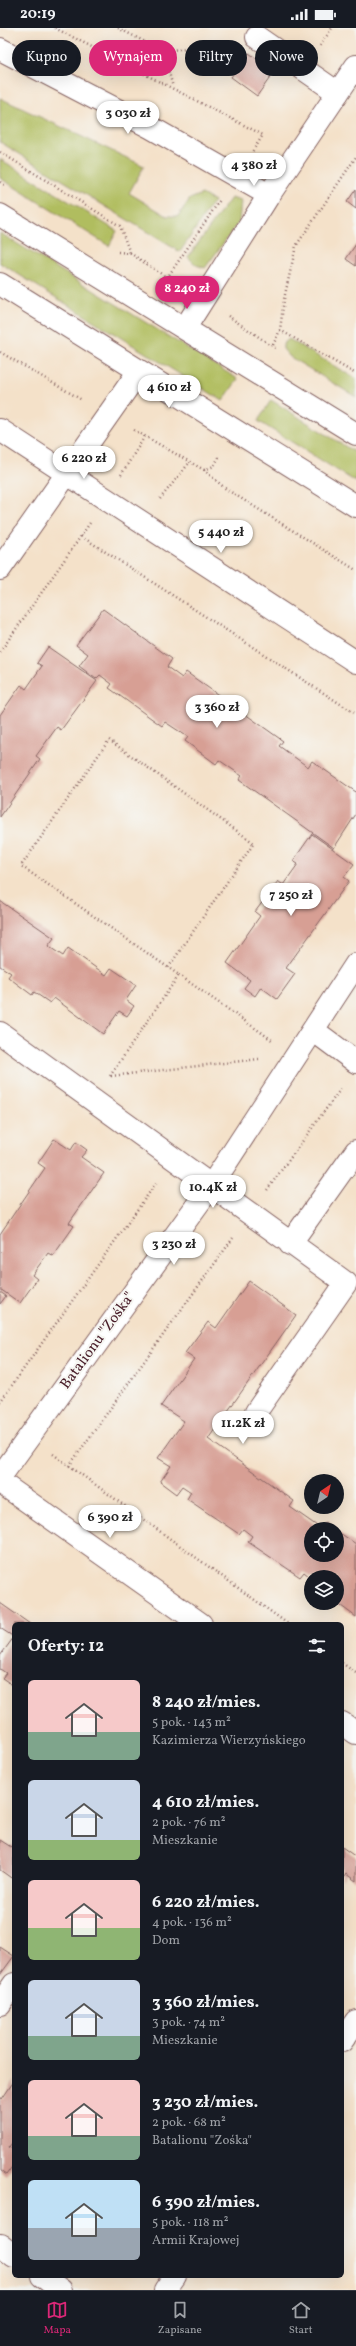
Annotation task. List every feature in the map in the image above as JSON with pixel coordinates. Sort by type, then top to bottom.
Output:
[{"type":"street","points":[[257,37],[338,94]]},
{"type":"street","points":[[0,49],[150,128],[269,195]]},
{"type":"street","points":[[185,328],[269,195],[356,66]]},
{"type":"street","points":[[0,215],[356,434]]},
{"type":"street","points":[[0,284],[356,506]]},
{"type":"street","points":[[0,569],[139,371]]},
{"type":"street","points":[[0,430],[356,662]]},
{"type":"street","name":"Batalionu \"Zośka\"","points":[[0,1477],[211,1186],[288,1050],[313,1030],[356,964]]},
{"type":"street","points":[[313,1030],[356,1062]]},
{"type":"street","points":[[0,1034],[249,1215],[346,1283],[256,1412]]},
{"type":"street","points":[[290,1244],[356,1151]]},
{"type":"street","points":[[0,1482],[198,1622]]},
{"type":"street","points":[[344,1724],[356,1733]]},
{"type":"street","points":[[0,2004],[12,1987]]},
{"type":"street","points":[[344,2038],[356,2021]]},
{"type":"street","points":[[0,2245],[12,2254]]},
{"type":"street","points":[[45,2278],[61,2290]]},
{"type":"street","points":[[165,2290],[174,2278]]},
{"type":"path","points":[[55,28],[173,87],[263,135],[167,278]]},
{"type":"path","points":[[118,28],[162,51],[173,87]]},
{"type":"path","points":[[0,152],[120,226],[130,253]]},
{"type":"path","points":[[273,345],[280,330],[284,299],[296,246],[356,157]]},
{"type":"path","points":[[280,330],[356,374]]},
{"type":"path","points":[[141,523],[190,462]]},
{"type":"path","points":[[204,470],[226,490],[356,570]]},
{"type":"path","points":[[0,652],[81,536]]},
{"type":"path","points":[[168,968],[254,843],[109,740],[21,866],[179,976],[288,1050]]},
{"type":"path","points":[[107,1080],[179,976]]},
{"type":"path","points":[[110,1076],[272,1057],[288,1050]]},
{"type":"path","points":[[69,1466],[342,1086]]},
{"type":"path","points":[[0,1402],[161,1176]]},
{"type":"path","points":[[28,1437],[285,1622]]},
{"type":"path","points":[[344,1664],[356,1673]]},
{"type":"green space","points":[[0,98],[144,166],[129,193],[167,216],[178,216],[190,199],[202,194],[214,201],[180,252],[0,142]]},
{"type":"green space","points":[[0,159],[117,231],[109,246],[0,178]]},
{"type":"green space","points":[[231,198],[241,201],[239,222],[205,268],[196,265],[188,257]]},
{"type":"green space","points":[[0,233],[238,379],[223,401],[0,263]]},
{"type":"green space","points":[[289,339],[356,379],[356,397],[290,357],[283,349],[283,344]]},
{"type":"green space","points":[[271,400],[356,453],[356,482],[258,421]]},
{"type":"building","points":[[249,53],[255,58],[255,76],[271,76],[257,96],[231,77],[247,76],[247,56]]},
{"type":"building","points":[[356,189],[356,209],[347,202]]},
{"type":"building","points":[[356,244],[356,266],[346,259]]},
{"type":"building","points":[[103,609],[172,659],[167,667],[182,678],[186,672],[283,741],[279,746],[308,767],[312,761],[356,792],[356,814],[334,848],[239,780],[242,776],[219,760],[216,764],[185,741],[188,737],[165,722],[162,726],[109,688],[112,684],[100,675],[96,679],[79,666],[88,654],[76,645]]},
{"type":"building","points":[[48,647],[97,681],[61,730],[57,727],[36,756],[40,759],[0,817],[0,715],[21,685],[26,689],[42,666],[37,663]]},
{"type":"building","points":[[312,834],[354,864],[344,877],[349,881],[286,968],[295,974],[277,999],[261,987],[255,996],[244,988],[250,980],[227,963],[260,916],[255,912],[278,881],[283,885],[298,864],[293,861]]},
{"type":"building","points":[[0,901],[54,938],[48,946],[63,956],[68,948],[106,975],[111,968],[136,985],[126,1000],[134,1006],[127,1016],[119,1011],[103,1034],[54,998],[50,1003],[34,992],[32,995],[8,977],[11,973],[0,966]]},
{"type":"building","points":[[54,1139],[71,1150],[76,1142],[87,1150],[81,1157],[104,1173],[69,1223],[74,1226],[53,1256],[48,1253],[32,1275],[37,1279],[20,1303],[0,1289],[0,1234],[45,1168],[38,1163]]},
{"type":"building","points":[[249,1281],[296,1315],[208,1439],[294,1501],[290,1507],[311,1522],[304,1522],[304,1562],[344,1562],[344,1536],[356,1544],[356,1617],[344,1608],[344,1570],[304,1570],[300,1577],[248,1542],[252,1536],[243,1529],[239,1534],[187,1499],[191,1492],[182,1486],[176,1494],[160,1482],[171,1466],[158,1458],[184,1421],[161,1406],[194,1359],[185,1353],[208,1322],[216,1328]]},
{"type":"building","points":[[0,1292],[6,1296],[0,1304]]},
{"type":"building","points":[[0,1603],[27,1622],[12,1622],[12,1636],[0,1628]]},
{"type":"building","points":[[12,1640],[12,1685],[2,1678],[6,1673],[0,1669],[0,1656]]},
{"type":"building","points":[[0,1840],[11,1847],[12,1846],[12,1879],[0,1870]]},
{"type":"building","points":[[344,1848],[356,1857],[356,1881],[346,1874],[344,1877]]},
{"type":"building","points":[[0,1947],[12,1955],[12,1959],[0,1975]]},
{"type":"building","points":[[12,2084],[12,2143],[9,2147],[12,2149],[12,2167],[6,2175],[0,2171],[0,2097],[2,2099]]}]
